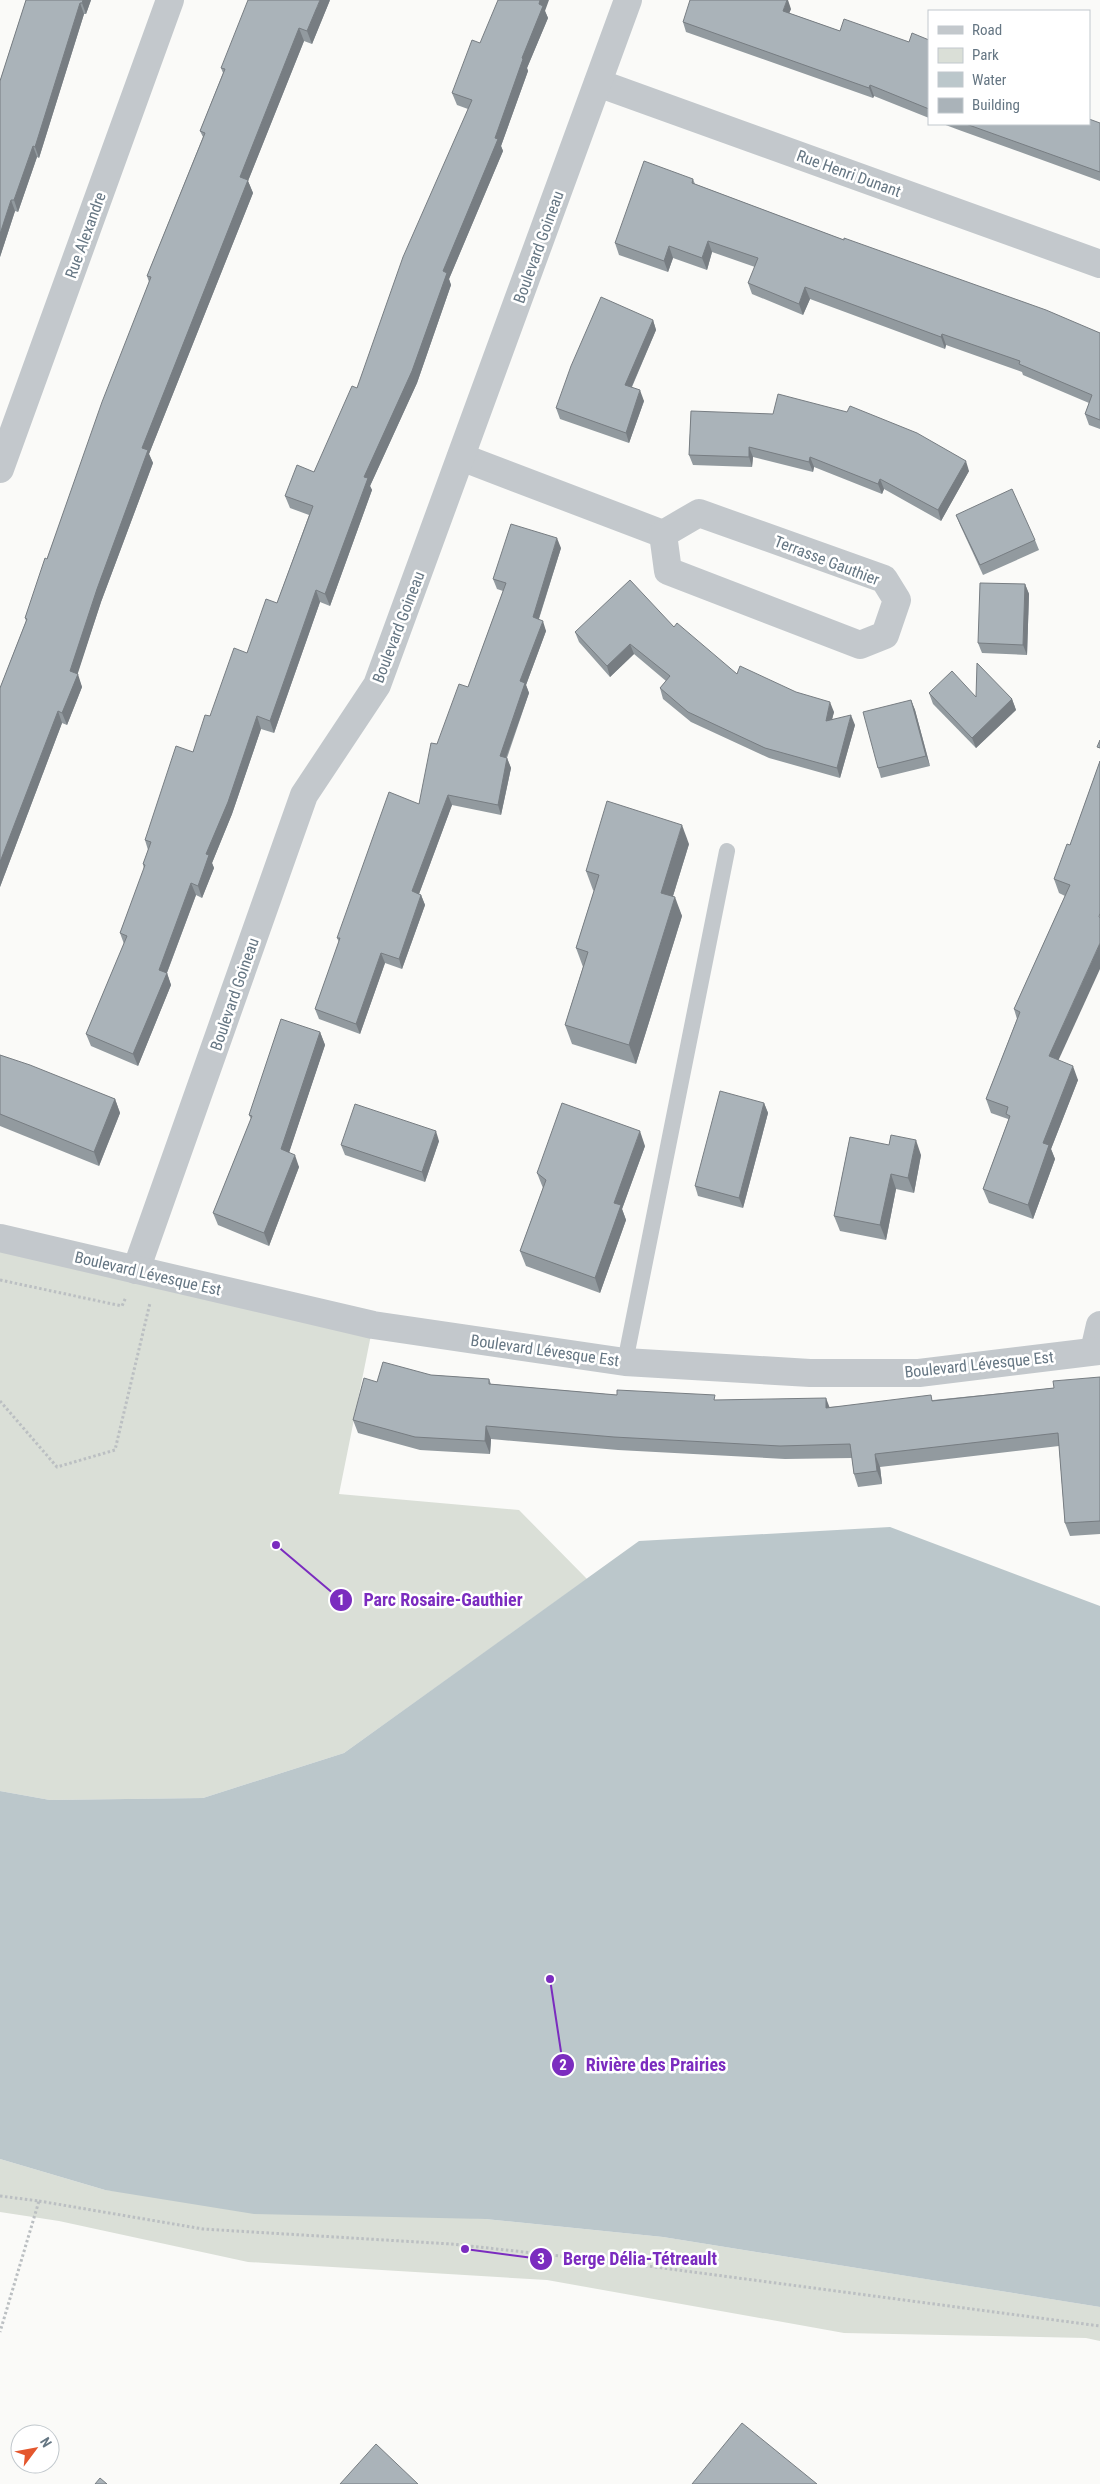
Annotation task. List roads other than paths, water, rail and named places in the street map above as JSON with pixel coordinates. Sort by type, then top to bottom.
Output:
[{"type":"street","name":"Rue Alexandre","points":[[0,469],[170,0]]},
{"type":"street","name":"Boulevard Goineau","points":[[146,1272],[304,795],[377,685],[628,0]]},
{"type":"street","name":"Rue Henri Dunant","points":[[598,83],[1100,264]]},
{"type":"street","points":[[460,457],[663,534]]},
{"type":"street","name":"Terrasse Gauthier","points":[[699,513],[884,579],[897,600],[885,635],[860,645],[668,570],[663,534],[699,513]]},
{"type":"street","name":"Boulevard Lévesque Est","points":[[0,1238],[372,1325],[624,1362],[810,1373],[919,1373],[1097,1351]]},
{"type":"street","points":[[1097,1351],[1100,1325]]},
{"type":"lane","points":[[624,1362],[726,852]]},
{"type":"water","points":[[890,1527],[1100,1606],[1100,2307],[663,2237],[485,2219],[254,2214],[105,2190],[0,2159],[0,1791],[50,1800],[203,1798],[344,1753],[639,1541]]},
{"type":"place","name":"Parc Rosaire-Gauthier","points":[[276,1545]]},
{"type":"place","name":"Rivière des Prairies","points":[[550,1979]]},
{"type":"place","name":"Berge Délia-Tétreault","points":[[465,2249]]}]
